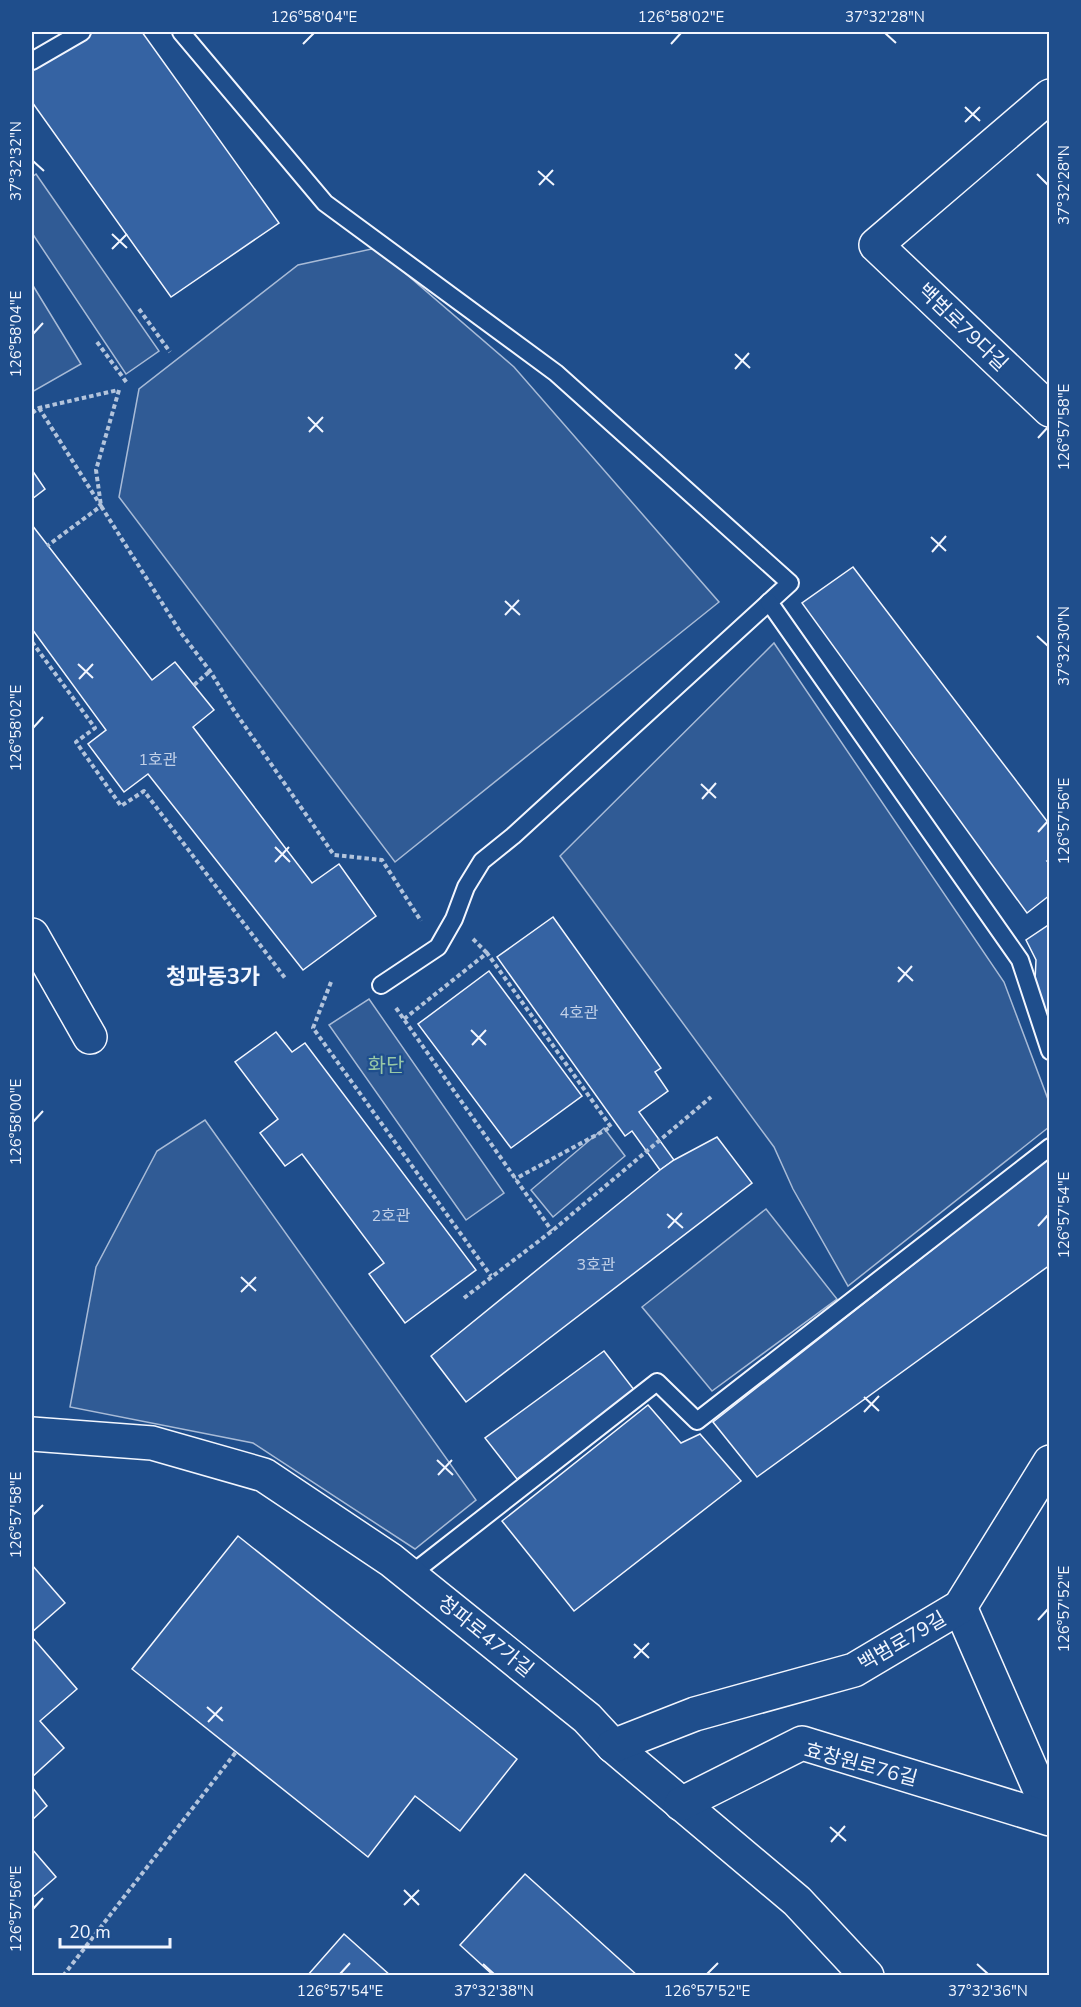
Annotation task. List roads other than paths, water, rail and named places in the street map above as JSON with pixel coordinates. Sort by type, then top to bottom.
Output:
[{"type":"street","name":"백범로79다길","points":[[1046,107],[876,245],[1050,410]]},
{"type":"street","points":[[32,935],[90,1037]]},
{"type":"street","name":"청파로47가길","points":[[32,1434],[152,1443],[264,1475],[391,1560],[587,1718],[613,1746],[797,1901],[867,1976]]},
{"type":"street","name":"백범로79길","points":[[613,1746],[695,1714],[854,1670],[960,1607],[1050,1462]]},
{"type":"street","points":[[960,1607],[1050,1813]]},
{"type":"street","name":"효창원로76길","points":[[681,1804],[802,1743],[1050,1819]]},
{"type":"lane","points":[[32,61],[82,32]]},
{"type":"lane","points":[[181,32],[325,203],[556,373],[790,583],[513,836],[482,861],[466,887],[454,919],[438,947],[381,985]]},
{"type":"lane","points":[[769,602],[1020,960],[1050,1051]]},
{"type":"lane","points":[[410,1575],[657,1382],[697,1420],[1050,1147]]},
{"type":"district","name":"청파동3가","points":[[213,976]]},
{"type":"park label","name":"화단","points":[[386,1065]]}]
